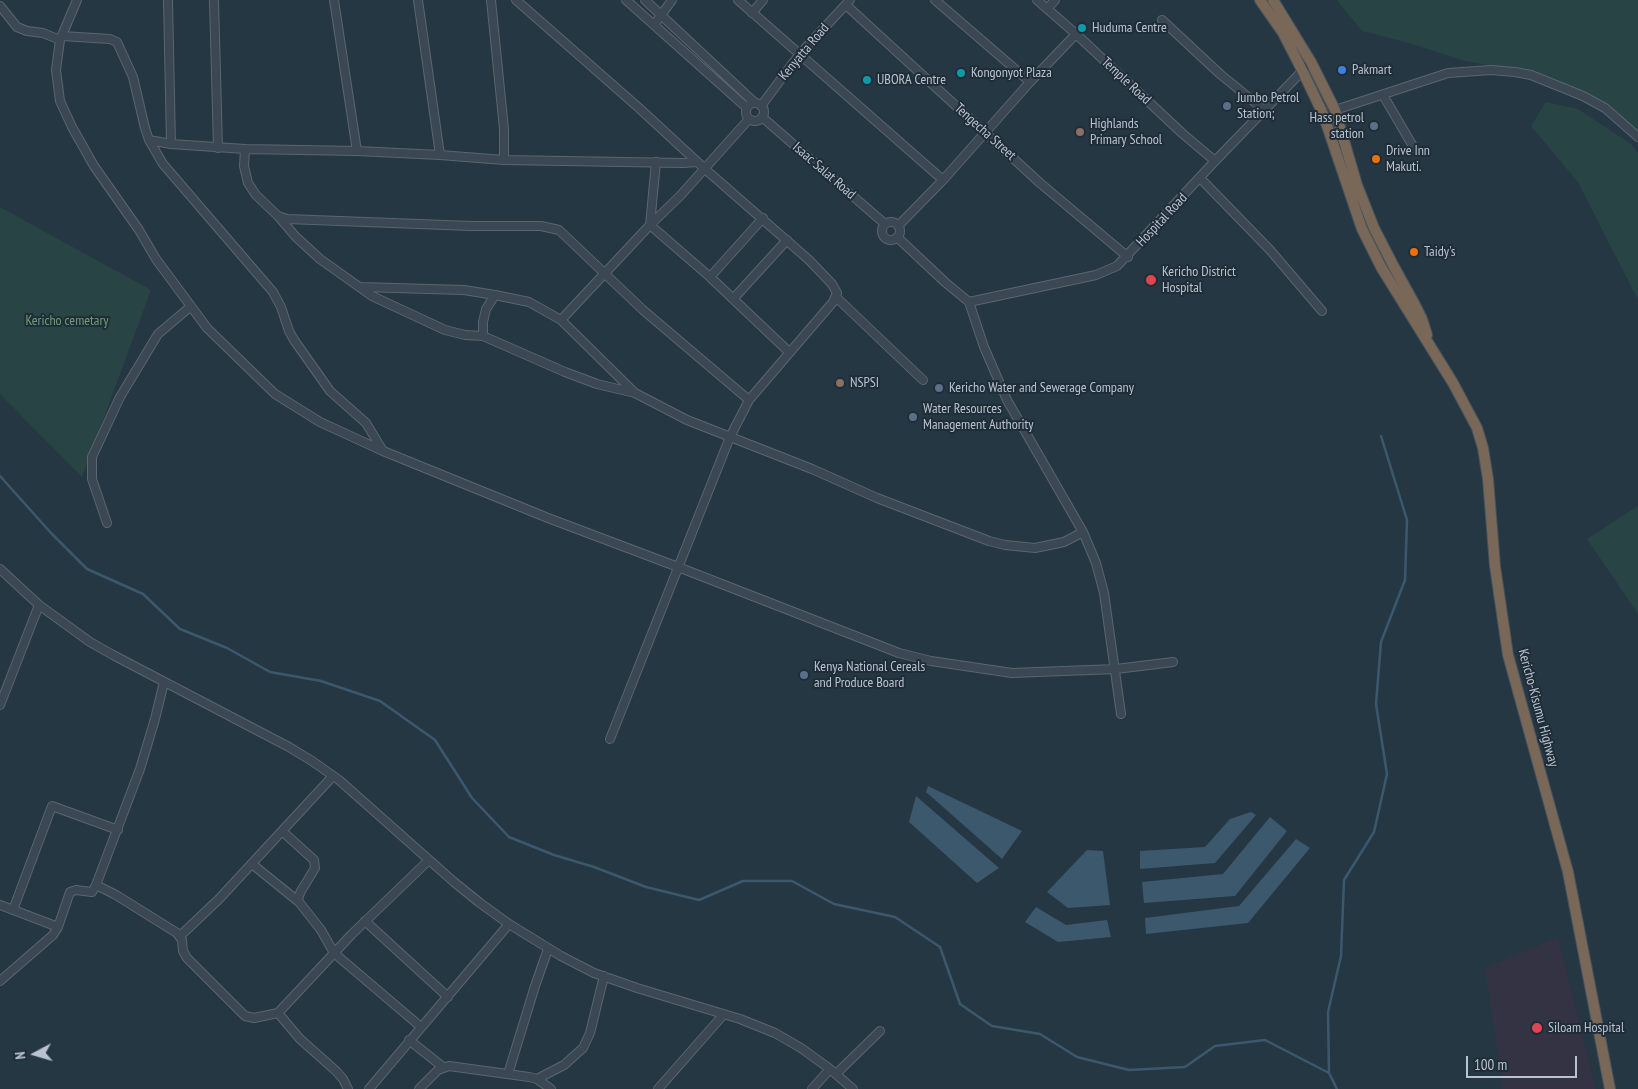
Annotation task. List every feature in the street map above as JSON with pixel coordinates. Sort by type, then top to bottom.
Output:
[{"type":"highway","name":"Kericho-Kisumu Highway","points":[[1260,0],[1283,33],[1322,114],[1362,229],[1381,266],[1428,341],[1477,428],[1483,448],[1488,479],[1495,566],[1508,655],[1568,872],[1610,1089]]},
{"type":"highway","name":"Kericho-Kisumu Highway","points":[[1272,0],[1311,62],[1335,110],[1357,185],[1374,228],[1392,265],[1419,312],[1428,341]]},
{"type":"street","points":[[77,0],[61,38],[57,57],[57,84],[64,113],[94,166],[190,307],[222,343],[275,394],[320,422],[383,451],[548,518],[899,653],[923,659],[1012,673],[1116,668],[1173,662]]},
{"type":"street","points":[[168,0],[171,144]]},
{"type":"street","points":[[214,0],[218,148]]},
{"type":"street","points":[[334,0],[357,151]]},
{"type":"street","points":[[418,0],[440,155]]},
{"type":"street","points":[[491,0],[504,129],[504,160]]},
{"type":"street","points":[[516,0],[787,240],[836,288],[836,297],[833,302],[749,400],[730,437],[610,739]]},
{"type":"street","points":[[626,0],[747,108]]},
{"type":"street","points":[[645,0],[758,104],[764,111],[762,118],[754,122],[748,119],[746,114],[747,108],[750,104],[758,104]]},
{"type":"street","points":[[654,24],[672,0]]},
{"type":"street","points":[[738,0],[943,180]]},
{"type":"street","points":[[752,13],[763,0]]},
{"type":"street","points":[[935,0],[1030,82]]},
{"type":"street","name":"Temple Road","points":[[1037,0],[1215,161]]},
{"type":"street","points":[[1047,9],[1055,0]]},
{"type":"street","name":"Kenyatta Road","points":[[758,104],[799,55],[848,2]]},
{"type":"street","name":"Tengecha Street","points":[[848,2],[1040,184],[1128,257]]},
{"type":"street","points":[[0,6],[18,27],[27,31],[61,38],[110,39],[117,42],[133,77],[149,140],[164,164],[273,292],[281,307],[289,331],[305,355],[330,391],[366,423],[383,451]]},
{"type":"street","points":[[1162,20],[1220,74],[1264,110]]},
{"type":"street","points":[[898,226],[943,180],[1030,82],[1076,34]]},
{"type":"street","name":"Hospital Road","points":[[970,302],[1096,275],[1117,266],[1128,257],[1215,161],[1311,62]]},
{"type":"street","points":[[1322,114],[1448,73],[1491,70],[1531,75],[1583,96],[1605,108],[1638,137]]},
{"type":"street","points":[[1383,95],[1414,148]]},
{"type":"street","name":"Isaac Salat Road","points":[[762,118],[885,224]]},
{"type":"street","points":[[561,320],[650,224],[680,196],[748,119]]},
{"type":"street","points":[[149,140],[218,148],[357,151],[504,160],[698,162]]},
{"type":"street","points":[[245,149],[244,174],[256,195],[320,259],[384,303],[445,330],[465,335],[483,336],[581,378],[635,393],[667,410],[812,469],[877,498],[1005,546],[1035,548],[1052,545],[1064,542],[1083,532]]},
{"type":"street","points":[[650,224],[656,162]]},
{"type":"street","points":[[1200,178],[1270,250],[1322,311]]},
{"type":"street","points":[[278,216],[299,220],[551,228],[559,230],[643,310],[749,400]]},
{"type":"street","points":[[710,277],[762,218]]},
{"type":"street","points":[[891,222],[898,226],[897,237],[892,240],[884,236],[882,230],[885,224],[891,222]]},
{"type":"street","points":[[650,224],[710,277],[789,352]]},
{"type":"street","points":[[897,237],[946,283],[970,302],[984,347],[1007,400],[1083,532],[1096,563],[1104,592],[1121,714]]},
{"type":"street","points":[[733,299],[787,240]]},
{"type":"street","points":[[360,287],[464,290],[528,302],[561,320],[635,393]]},
{"type":"street","points":[[483,336],[483,322],[486,309],[495,295]]},
{"type":"street","points":[[836,297],[923,380]]},
{"type":"street","points":[[107,523],[92,479],[92,457],[120,397],[158,334],[190,307]]},
{"type":"street","points":[[0,569],[38,605],[90,642],[289,746],[333,776],[454,882],[509,924],[548,949],[604,976],[724,1014],[775,1033],[801,1048],[853,1089]]},
{"type":"street","points":[[0,705],[38,605]]},
{"type":"street","points":[[0,981],[53,935],[58,927],[70,892],[76,890],[92,892],[96,885],[140,769],[164,682]]},
{"type":"street","points":[[180,936],[219,899],[333,776]]},
{"type":"street","points":[[13,910],[52,806],[118,830]]},
{"type":"street","points":[[282,831],[312,858],[315,863],[312,873],[299,895],[299,902]]},
{"type":"street","points":[[96,885],[164,924],[180,936],[183,951],[187,958],[245,1016],[254,1018],[278,1013],[334,953],[429,860]]},
{"type":"street","points":[[252,864],[299,902],[321,930],[334,953],[421,1027]]},
{"type":"street","points":[[2,908],[13,910],[58,927]]},
{"type":"street","points":[[366,921],[448,997]]},
{"type":"street","points":[[369,1089],[509,924]]},
{"type":"street","points":[[508,1074],[548,949]]},
{"type":"street","points":[[536,1079],[564,1065],[583,1048],[590,1033],[604,976]]},
{"type":"street","points":[[278,1013],[300,1039],[336,1070],[348,1089]]},
{"type":"street","points":[[658,1089],[724,1014]]},
{"type":"street","points":[[812,1089],[880,1031]]},
{"type":"street","points":[[409,1040],[443,1067]]},
{"type":"street","points":[[419,1089],[438,1070],[443,1067],[454,1066],[536,1079],[551,1089]]},
{"type":"shaded area","points":[[928,786],[1022,831],[1002,859],[926,792]]},
{"type":"shaded area","points":[[916,796],[999,868],[977,883],[909,822]]},
{"type":"shaded area","points":[[1251,812],[1256,815],[1215,863],[1140,869],[1140,851],[1205,847],[1230,819]]},
{"type":"shaded area","points":[[1270,817],[1287,831],[1235,896],[1144,903],[1142,882],[1223,874]]},
{"type":"shaded area","points":[[1296,839],[1310,848],[1248,923],[1146,934],[1145,918],[1239,906]]},
{"type":"shaded area","points":[[1087,850],[1103,851],[1110,905],[1068,908],[1047,892]]},
{"type":"shaded area","points":[[1036,907],[1066,925],[1107,920],[1111,937],[1058,942],[1025,922]]},
{"type":"shaded area","name":"Siloam Hospital","points":[[1558,937],[1596,1089],[1503,1089],[1485,968]]},
{"type":"green space","points":[[1337,0],[1638,0],[1638,134],[1606,106],[1515,70],[1465,61],[1409,43],[1362,31]]},
{"type":"green space","points":[[1546,102],[1578,109],[1631,144],[1638,153],[1638,300],[1578,182],[1531,126]]},
{"type":"green space","name":"Kericho cemetary","points":[[0,207],[151,290],[82,477],[0,394]]},
{"type":"green space","points":[[1638,506],[1638,614],[1587,539]]},
{"type":"waterway","points":[[1337,1089],[1329,1073],[1328,1012],[1341,956],[1344,880],[1374,832],[1387,774],[1376,704],[1381,642],[1405,580],[1407,520],[1381,436]]},
{"type":"waterway","points":[[0,476],[51,533],[87,569],[143,594],[180,629],[227,648],[270,672],[321,681],[380,701],[435,740],[472,798],[509,837],[646,887],[699,900],[743,881],[792,881],[834,904],[895,917],[940,947],[960,1004],[992,1026],[1040,1034],[1077,1057],[1129,1070],[1185,1067],[1215,1046],[1265,1040],[1329,1073]]},
{"type":"place","name":"Huduma Centre","points":[[1082,28]]},
{"type":"place","name":"Pakmart","points":[[1342,70]]},
{"type":"place","name":"Kongonyot Plaza","points":[[961,73]]},
{"type":"place","name":"UBORA Centre","points":[[867,80]]},
{"type":"place","name":"Jumbo Petrol Station;","points":[[1227,106]]},
{"type":"place","name":"Hass petrol station","points":[[1374,126]]},
{"type":"place","name":"Highlands Primary School","points":[[1080,132]]},
{"type":"place","name":"Drive Inn Makuti.","points":[[1376,159]]},
{"type":"place","name":"Taidy's","points":[[1414,252]]},
{"type":"place","name":"Kericho District Hospital","points":[[1151,280]]},
{"type":"place","name":"NSPSI","points":[[840,383]]},
{"type":"place","name":"Kericho Water and Sewerage Company","points":[[939,388]]},
{"type":"place","name":"Water Resources Management Authority","points":[[913,417]]},
{"type":"place","name":"Kenya National Cereals and Produce Board","points":[[804,675]]},
{"type":"place","name":"Siloam Hospital","points":[[1537,1028]]}]
